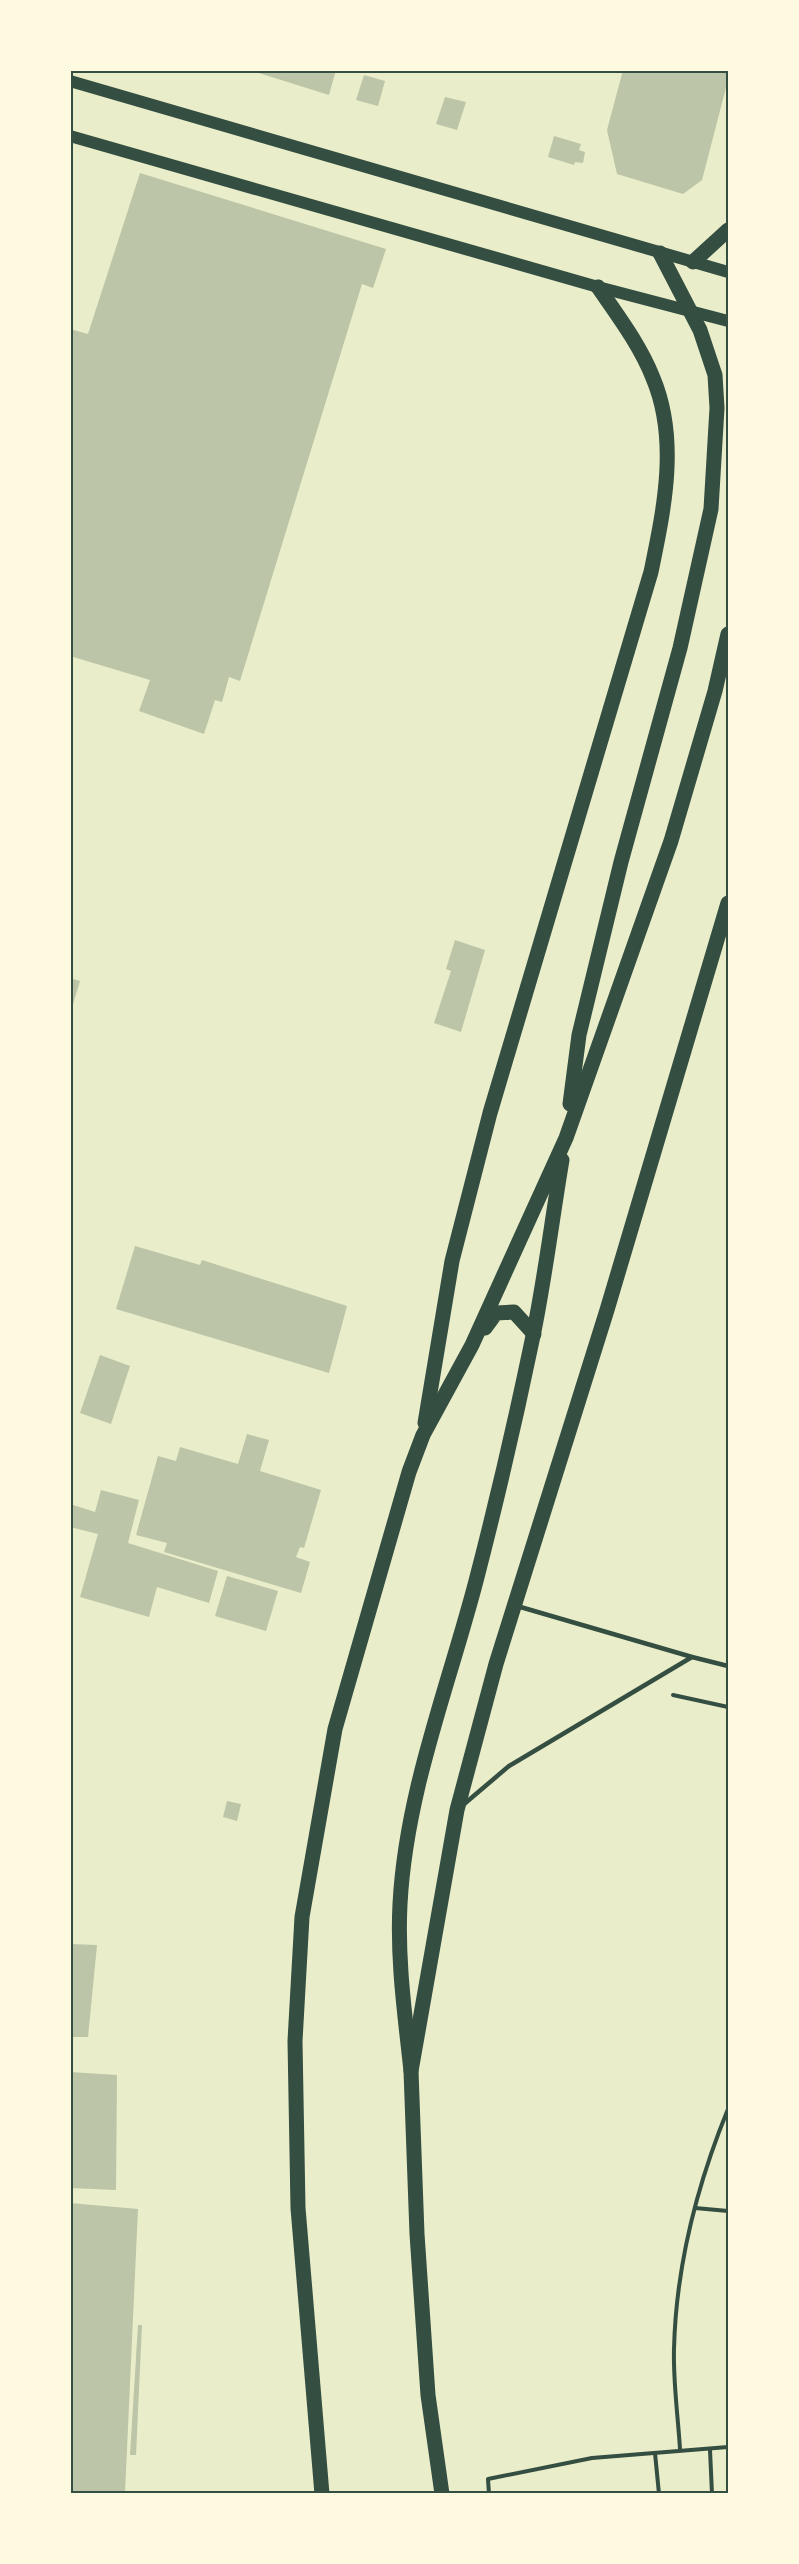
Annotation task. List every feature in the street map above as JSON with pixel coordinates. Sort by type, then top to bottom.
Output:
[{"type":"main road","points":[[70,81],[729,272]]},
{"type":"main road","points":[[70,136],[598,287],[729,321]]},
{"type":"main road","points":[[693,262],[729,230]]},
{"type":"main road","points":[[442,2493],[428,2396],[417,2234],[411,2071],[399,1968],[400,1902],[412,1809],[441,1697],[476,1583],[534,1334],[566,1138],[579,1035],[621,862],[680,648],[711,509],[717,408],[715,375],[709,351],[660,253]]},
{"type":"main road","points":[[423,1435],[452,1261],[490,1113],[651,572],[663,514],[667,472],[664,411],[653,378],[638,346],[598,287]]},
{"type":"main road","points":[[322,2493],[298,2208],[295,2041],[302,1917],[335,1729],[409,1472],[423,1435],[472,1345],[566,1138],[671,842],[715,691],[729,634]]},
{"type":"main road","points":[[411,2071],[457,1810],[515,1605],[607,1310],[729,903]]},
{"type":"main road","points":[[472,1345],[496,1313],[504,1311],[513,1312],[534,1334]]},
{"type":"lane","points":[[515,1605],[692,1658],[729,1666]]},
{"type":"lane","points":[[457,1810],[509,1766],[692,1658]]},
{"type":"path","points":[[680,2449],[674,2352],[676,2307],[685,2248],[695,2208],[729,2109]]},
{"type":"path","points":[[695,2208],[729,2211]]},
{"type":"path","points":[[489,2493],[488,2479],[592,2458],[680,2449],[710,2450],[729,2447]]},
{"type":"path","points":[[710,2450],[712,2493]]},
{"type":"path","points":[[655,2453],[659,2493]]},
{"type":"building","points":[[249,70],[336,70],[329,95]]},
{"type":"building","points":[[623,70],[728,70],[728,80],[702,180],[683,194],[617,174],[607,130]]},
{"type":"building","points":[[364,75],[385,81],[378,106],[356,100]]},
{"type":"building","points":[[445,97],[466,102],[457,130],[436,124]]},
{"type":"building","points":[[554,136],[581,144],[579,150],[585,152],[583,163],[575,162],[574,165],[548,157]]},
{"type":"building","points":[[140,173],[386,249],[373,288],[362,284],[240,681],[229,677],[222,702],[215,700],[204,734],[139,711],[150,680],[70,656],[70,329],[88,334]]},
{"type":"building","points":[[455,940],[485,950],[461,1032],[434,1023],[451,971],[446,969]]},
{"type":"building","points":[[70,978],[80,981],[71,1011],[70,1011]]},
{"type":"building","points":[[135,1246],[200,1265],[202,1260],[347,1306],[329,1373],[116,1309]]},
{"type":"building","points":[[100,1355],[130,1366],[111,1424],[80,1413]]},
{"type":"building","points":[[247,1434],[269,1440],[260,1471],[321,1490],[304,1548],[300,1547],[296,1557],[310,1562],[301,1593],[164,1552],[167,1543],[136,1535],[158,1456],[176,1461],[180,1447],[238,1464]]},
{"type":"building","points":[[101,1490],[139,1500],[128,1543],[218,1571],[209,1603],[157,1587],[149,1617],[80,1597],[98,1534],[70,1527],[70,1504],[95,1512]]},
{"type":"building","points":[[227,1576],[278,1591],[266,1631],[215,1616]]},
{"type":"building","points":[[227,1801],[241,1804],[237,1821],[223,1817]]},
{"type":"building","points":[[70,1944],[97,1945],[88,2037],[70,2037]]},
{"type":"building","points":[[70,2072],[117,2075],[116,2190],[70,2188]]},
{"type":"building","points":[[70,2203],[138,2209],[125,2493],[70,2493]]},
{"type":"building","points":[[138,2325],[142,2325],[136,2455],[130,2455]]}]
